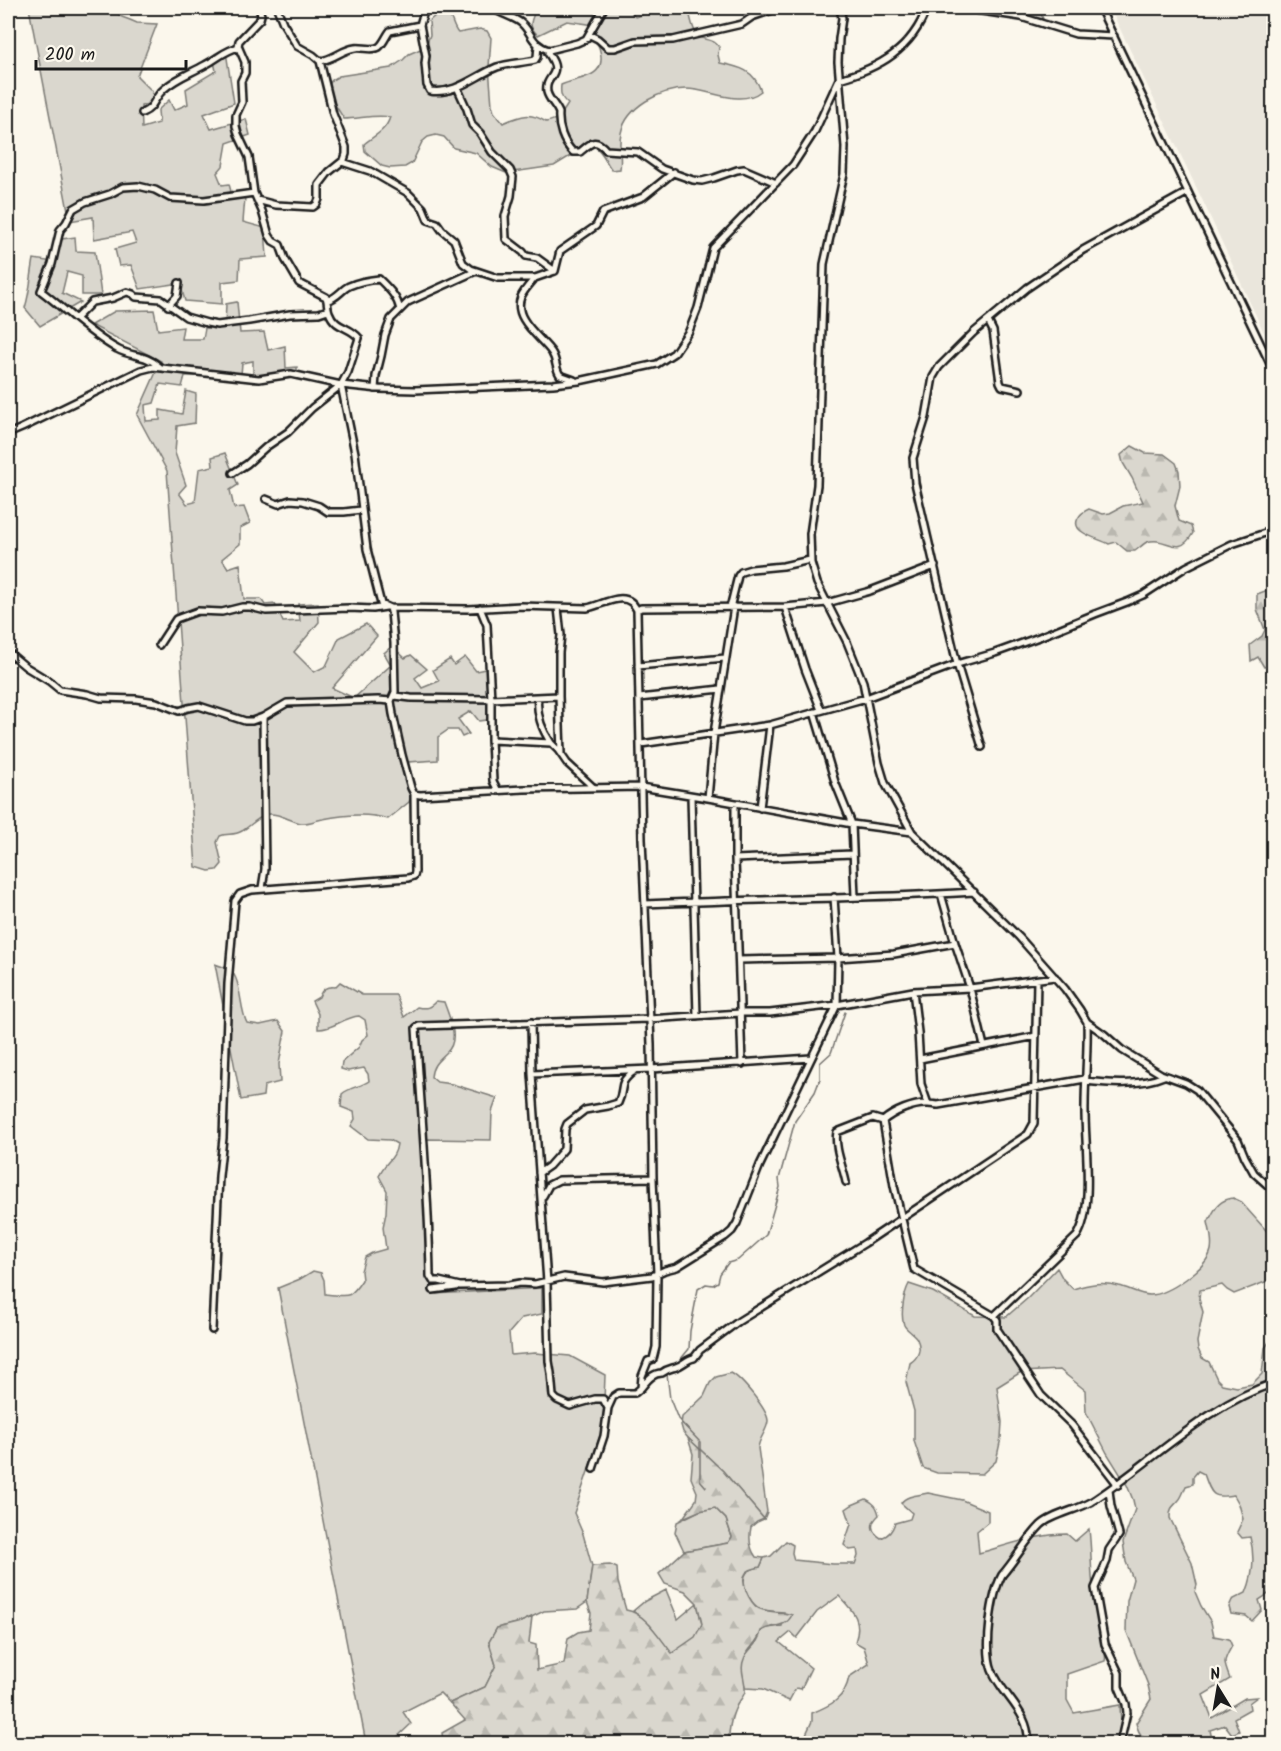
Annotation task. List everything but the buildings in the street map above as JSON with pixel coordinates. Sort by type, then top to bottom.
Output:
[{"type":"street","points":[[233,473],[288,432],[312,408],[341,385],[348,372],[359,338],[357,334],[337,325],[328,310],[328,300],[321,293],[299,283],[280,245],[269,235],[256,200],[249,157],[236,126],[236,115],[243,102],[241,81],[245,62],[239,41],[260,19],[259,8]]},
{"type":"street","points":[[256,200],[276,205],[313,207],[319,199],[319,185],[329,172],[342,162],[346,154],[346,147],[333,114],[320,61],[297,46],[277,8]]},
{"type":"street","points":[[425,8],[420,25],[426,56],[427,85],[430,91],[439,92],[457,87],[498,67],[534,60],[537,57],[538,45]]},
{"type":"street","points":[[493,8],[520,22],[538,45],[549,50],[586,39],[604,8]]},
{"type":"street","points":[[590,35],[608,48],[635,41],[673,40],[742,24],[752,17],[778,8]]},
{"type":"street","points":[[840,8],[842,18],[839,39],[839,79],[845,147],[844,174],[824,264],[817,485],[810,534],[810,560],[818,583],[852,653],[863,682],[885,783],[912,832],[1019,937],[1055,977],[1087,1022],[1122,1050],[1164,1076],[1186,1083],[1197,1090],[1238,1140],[1254,1173],[1274,1191]]},
{"type":"street","points":[[8,434],[141,370],[160,367],[259,379],[293,375],[341,385],[415,390],[579,381],[657,364],[674,353],[689,331],[698,308],[713,248],[793,165],[815,131],[839,79],[870,68],[896,52],[914,34],[927,8]]},
{"type":"street","points":[[962,8],[1021,17],[1076,34],[1114,36]]},
{"type":"street","points":[[1100,8],[1274,372]]},
{"type":"street","points":[[320,61],[332,60],[339,53],[356,48],[376,48],[380,46],[390,31],[420,25]]},
{"type":"street","points":[[142,113],[152,107],[161,92],[171,84],[223,52],[239,47]]},
{"type":"street","points":[[549,50],[548,53],[555,65],[554,76],[547,85],[548,96],[559,113],[558,121],[566,145],[573,152],[580,152],[595,142],[606,150],[638,152],[662,169],[693,180],[702,181],[744,170],[776,183]]},
{"type":"street","points":[[457,87],[472,125],[492,152],[510,170],[513,177],[511,196],[505,216],[506,239],[526,256],[537,258],[555,271]]},
{"type":"street","points":[[342,162],[370,171],[408,193],[423,208],[428,220],[437,223],[454,240],[463,263],[476,271],[498,278],[535,278],[555,271]]},
{"type":"street","points":[[555,271],[560,251],[596,226],[603,212],[643,197],[674,172]]},
{"type":"street","points":[[160,367],[134,354],[119,351],[41,291],[52,264],[60,230],[73,209],[123,187],[138,186],[155,190],[170,198],[204,200],[254,193]]},
{"type":"street","points":[[982,747],[957,664],[915,483],[913,458],[926,417],[933,377],[936,371],[973,333],[1026,288],[1083,250],[1188,192]]},
{"type":"street","points":[[375,389],[385,335],[392,319],[408,302],[476,271]]},
{"type":"street","points":[[535,278],[522,296],[519,304],[521,314],[551,352],[560,375],[579,381]]},
{"type":"street","points":[[328,300],[348,286],[379,279],[392,291],[400,310]]},
{"type":"street","points":[[168,306],[177,296],[179,284]]},
{"type":"street","points":[[76,318],[92,302],[113,298],[127,292],[136,297],[161,299],[186,317],[217,325],[328,310]]},
{"type":"street","points":[[988,321],[993,331],[1000,382],[1002,386],[1020,390]]},
{"type":"street","points":[[341,385],[355,453],[367,549],[381,604],[389,608]]},
{"type":"street","points":[[266,500],[278,504],[290,500],[303,501],[319,506],[328,512],[361,510]]},
{"type":"street","points":[[641,744],[770,725],[866,698],[957,664],[1006,649],[1127,602],[1143,595],[1186,567],[1232,544],[1274,530]]},
{"type":"street","points":[[708,798],[714,734],[738,576],[741,572],[751,569],[783,566],[810,560]]},
{"type":"street","points":[[638,610],[641,608],[785,607],[827,603],[870,591],[934,566]]},
{"type":"street","points":[[159,645],[176,619],[198,611],[222,612],[242,607],[266,611],[521,606],[587,608],[596,607],[609,600],[624,599],[631,602],[638,610],[641,788],[657,1274],[656,1347],[653,1359],[648,1361],[642,1376],[641,1388]]},
{"type":"street","points":[[785,607],[821,710]]},
{"type":"street","points":[[212,1330],[219,1176],[223,1138],[228,984],[235,901],[240,894],[262,888],[337,884],[414,876],[414,794],[402,755],[393,698],[394,643],[389,608]]},
{"type":"street","points":[[480,608],[488,625],[493,781],[498,790]]},
{"type":"street","points":[[558,608],[561,635],[558,653],[561,754]]},
{"type":"street","points":[[8,652],[60,690],[101,698],[156,702],[179,711],[199,706],[245,721],[263,717],[286,703],[393,698],[491,699],[559,696]]},
{"type":"street","points":[[638,666],[725,658]]},
{"type":"street","points":[[639,698],[721,689]]},
{"type":"street","points":[[538,697],[539,715],[547,737],[567,763],[594,788]]},
{"type":"street","points":[[814,712],[835,782],[852,825],[855,897]]},
{"type":"street","points":[[262,888],[265,869],[263,717]]},
{"type":"street","points":[[760,808],[770,725]]},
{"type":"street","points":[[491,740],[551,743]]},
{"type":"street","points":[[414,794],[641,788],[852,825],[912,832]]},
{"type":"street","points":[[691,796],[697,1016]]},
{"type":"street","points":[[735,803],[742,1064]]},
{"type":"street","points":[[735,859],[852,854]]},
{"type":"street","points":[[645,904],[974,892]]},
{"type":"street","points":[[941,894],[970,988],[984,1046]]},
{"type":"street","points":[[433,1290],[460,1286],[547,1282],[564,1277],[603,1282],[652,1276],[677,1267],[732,1231],[760,1165],[837,1005],[838,958],[834,897]]},
{"type":"street","points":[[739,960],[838,958],[894,954],[955,943]]},
{"type":"street","points":[[460,1286],[433,1281],[430,1276],[429,1213],[416,1028],[421,1025],[649,1020],[789,1011],[913,991],[970,988],[1055,977]]},
{"type":"street","points":[[593,1469],[604,1436],[608,1408],[613,1397],[619,1393],[634,1394],[657,1373],[662,1373],[667,1368],[678,1367],[688,1359],[694,1358],[700,1350],[739,1321],[903,1218],[1028,1134],[1034,1123],[1037,980]]},
{"type":"street","points":[[913,991],[921,1084],[928,1104]]},
{"type":"street","points":[[531,1022],[532,1074],[553,1396],[570,1406],[603,1399],[608,1408]]},
{"type":"street","points":[[994,1316],[1055,1259],[1082,1229],[1086,1210],[1087,1184],[1085,1080],[1087,1022]]},
{"type":"street","points":[[920,1059],[1036,1036]]},
{"type":"street","points":[[532,1074],[651,1070],[811,1058]]},
{"type":"street","points":[[539,1173],[549,1166],[564,1149],[567,1124],[585,1110],[618,1102],[621,1084],[635,1070]]},
{"type":"street","points":[[846,1182],[837,1132],[873,1118],[883,1121],[897,1112],[928,1104],[938,1106],[1085,1080],[1132,1083],[1164,1076]]},
{"type":"street","points":[[883,1121],[894,1186],[914,1269],[994,1316],[997,1320],[997,1329],[1041,1395],[1072,1425],[1118,1485]]},
{"type":"street","points":[[542,1203],[543,1193],[549,1185],[559,1180],[653,1178]]},
{"type":"street","points":[[1028,1743],[1029,1734],[1026,1723],[995,1676],[991,1666],[989,1634],[998,1582],[1042,1524],[1082,1508],[1118,1485],[1178,1436],[1249,1392],[1274,1383]]},
{"type":"street","points":[[1109,1491],[1119,1535],[1109,1550],[1107,1561],[1095,1588],[1104,1644],[1119,1673],[1119,1687],[1126,1704],[1125,1725],[1118,1743]]},
{"type":"shaded area","points":[[1110,8],[1273,8],[1273,352],[1200,195]]},
{"type":"green space","points":[[29,8],[110,8],[122,17],[137,23],[157,24],[137,76],[152,91],[154,102],[141,106],[142,128],[159,123],[158,110],[169,100],[174,110],[188,104],[186,89],[216,71],[213,57],[226,52],[234,103],[204,114],[211,129],[246,119],[250,135],[227,143],[223,166],[217,173],[222,185],[229,184],[233,199],[245,197],[243,222],[265,228],[267,257],[240,259],[239,280],[222,282],[222,304],[185,301],[180,283],[140,289],[131,265],[119,266],[115,249],[136,243],[132,232],[94,239],[93,217],[70,221]]},
{"type":"green space","points":[[532,8],[628,8],[635,17],[651,8],[688,8],[696,33],[719,47],[720,63],[734,66],[750,74],[761,91],[744,98],[681,89],[655,96],[630,114],[622,128],[620,169],[612,170],[595,147],[580,150],[554,166],[506,173],[492,167],[476,153],[454,148],[444,137],[436,135],[422,142],[412,163],[405,167],[382,166],[365,151],[364,144],[383,129],[390,117],[344,119],[332,100],[328,86],[332,80],[339,76],[391,68],[409,54],[423,48],[430,35],[429,21],[435,16],[449,14],[458,33],[480,29],[487,31],[491,38],[489,67],[492,105],[494,112],[503,123],[524,116],[546,122],[554,120],[562,114],[568,104],[562,96],[561,85],[596,72],[600,66],[600,52],[588,24],[567,21],[538,35],[531,26],[536,9]]},
{"type":"green space","points":[[1027,8],[1039,8],[1043,19],[1026,16]]},
{"type":"green space","points":[[75,237],[76,251],[95,252],[101,295],[82,295],[82,276],[67,272],[62,293],[81,302],[40,326],[25,308],[34,259],[53,262],[62,239]]},
{"type":"green space","points":[[237,302],[240,333],[264,332],[268,350],[285,346],[286,368],[297,367],[297,376],[253,383],[253,361],[242,363],[241,375],[185,376],[182,387],[160,384],[154,403],[145,405],[146,421],[160,420],[160,410],[182,414],[186,391],[196,394],[195,423],[177,426],[175,453],[186,485],[179,493],[187,504],[195,502],[199,469],[213,466],[212,457],[225,453],[238,485],[230,490],[234,508],[244,507],[250,523],[240,528],[240,544],[222,559],[228,568],[240,564],[244,599],[261,599],[265,605],[275,604],[283,622],[300,621],[298,604],[318,603],[319,622],[294,652],[314,672],[326,666],[339,638],[366,624],[377,636],[332,688],[354,698],[391,665],[384,653],[392,646],[405,658],[411,655],[427,669],[415,678],[422,688],[439,681],[433,670],[450,659],[454,665],[465,657],[476,671],[490,668],[494,719],[479,721],[471,711],[458,719],[469,734],[462,737],[458,730],[448,730],[438,737],[438,760],[408,762],[415,786],[409,802],[388,819],[364,815],[303,823],[274,814],[265,815],[239,833],[220,836],[217,842],[222,864],[217,870],[209,871],[196,867],[167,471],[137,415],[161,361],[91,325],[115,311],[154,310],[158,330],[183,327],[181,339],[203,339],[205,328],[225,326],[226,304]]},
{"type":"green space","points":[[1132,446],[1145,453],[1164,454],[1176,463],[1180,486],[1175,506],[1179,521],[1191,526],[1193,533],[1182,545],[1154,541],[1147,542],[1135,551],[1127,551],[1116,542],[1109,544],[1078,528],[1078,518],[1089,509],[1103,514],[1123,506],[1143,502],[1121,455]]},
{"type":"green space","points":[[1273,588],[1273,664],[1264,667],[1258,657],[1251,661],[1250,645],[1262,636],[1265,630],[1257,609],[1257,594]]},
{"type":"green space","points":[[215,964],[233,973],[247,1023],[260,1025],[278,1021],[285,1031],[279,1064],[280,1082],[264,1086],[263,1096],[241,1100]]},
{"type":"green space","points":[[340,982],[362,995],[396,995],[404,1017],[417,1007],[428,1007],[436,1001],[444,1002],[451,1021],[453,1042],[434,1066],[431,1077],[437,1082],[452,1084],[497,1098],[492,1112],[491,1140],[426,1139],[433,1294],[542,1288],[542,1314],[522,1318],[509,1333],[511,1355],[535,1353],[570,1356],[605,1375],[603,1427],[574,1513],[592,1566],[587,1602],[577,1609],[544,1611],[521,1622],[497,1628],[489,1642],[496,1665],[485,1687],[450,1703],[440,1693],[403,1712],[411,1724],[395,1739],[397,1743],[366,1743],[278,1288],[313,1271],[321,1273],[325,1294],[351,1294],[362,1280],[361,1271],[365,1257],[386,1249],[383,1227],[387,1191],[379,1176],[394,1154],[397,1144],[390,1140],[368,1139],[351,1126],[355,1119],[354,1112],[341,1107],[342,1094],[369,1081],[364,1068],[348,1071],[341,1069],[342,1062],[359,1047],[368,1035],[365,1020],[359,1016],[328,1028],[318,1029],[318,1014],[312,1001],[319,997],[325,989],[335,987]]},
{"type":"green space","points":[[1233,1198],[1240,1201],[1273,1238],[1273,1279],[1234,1294],[1222,1285],[1200,1290],[1199,1298],[1203,1312],[1197,1342],[1202,1358],[1209,1362],[1217,1379],[1222,1384],[1237,1387],[1252,1384],[1262,1374],[1265,1348],[1273,1336],[1273,1591],[1259,1600],[1262,1610],[1252,1621],[1246,1616],[1231,1614],[1229,1607],[1232,1600],[1246,1593],[1250,1580],[1253,1559],[1252,1544],[1250,1537],[1242,1538],[1237,1532],[1243,1519],[1234,1495],[1213,1494],[1204,1474],[1198,1471],[1193,1477],[1193,1484],[1186,1486],[1180,1499],[1172,1508],[1170,1518],[1192,1563],[1197,1585],[1195,1592],[1211,1622],[1214,1636],[1229,1639],[1232,1646],[1225,1662],[1230,1679],[1203,1695],[1212,1718],[1245,1698],[1257,1697],[1249,1703],[1250,1709],[1234,1718],[1239,1731],[1232,1734],[1225,1725],[1210,1730],[1213,1744],[1156,1743],[1143,1737],[1136,1723],[1151,1699],[1148,1685],[1126,1630],[1127,1601],[1133,1579],[1126,1562],[1123,1542],[1135,1509],[1127,1485],[1086,1412],[1085,1390],[1060,1370],[1021,1372],[997,1387],[1002,1422],[996,1461],[982,1474],[937,1473],[923,1468],[914,1441],[914,1411],[906,1382],[910,1363],[917,1356],[919,1346],[916,1337],[904,1325],[903,1304],[909,1284],[933,1292],[975,1316],[1006,1317],[1057,1268],[1063,1279],[1073,1289],[1102,1283],[1146,1295],[1158,1294],[1176,1286],[1202,1265],[1212,1247],[1208,1222],[1220,1203]]},
{"type":"green space","points":[[731,1373],[753,1395],[767,1416],[768,1421],[758,1448],[767,1512],[764,1519],[723,1471],[688,1438],[681,1425],[682,1417],[704,1396],[710,1383],[716,1377]]},
{"type":"green space","points":[[688,1438],[723,1471],[764,1519],[751,1527],[752,1550],[756,1557],[764,1558],[760,1567],[752,1569],[744,1577],[749,1597],[758,1608],[792,1615],[786,1622],[761,1631],[746,1655],[742,1667],[745,1691],[733,1715],[729,1730],[729,1743],[437,1743],[443,1741],[442,1733],[465,1720],[450,1703],[485,1687],[496,1665],[489,1642],[497,1628],[532,1617],[529,1643],[536,1645],[537,1670],[564,1664],[568,1638],[578,1632],[589,1630],[591,1613],[587,1602],[592,1566],[610,1565],[617,1568],[618,1582],[626,1610],[646,1621],[672,1653],[695,1637],[702,1624],[697,1603],[685,1591],[665,1584],[659,1574],[684,1551],[728,1543],[732,1537],[726,1519],[715,1508],[699,1511],[683,1518],[696,1500],[697,1492],[691,1478],[693,1454]]},
{"type":"green space","points":[[928,1493],[962,1500],[988,1511],[988,1522],[977,1531],[979,1553],[1045,1536],[1067,1534],[1075,1541],[1089,1529],[1092,1577],[1105,1661],[1067,1674],[1067,1700],[1074,1713],[1120,1705],[1121,1724],[1117,1743],[802,1743],[812,1721],[812,1713],[841,1696],[849,1677],[869,1664],[864,1647],[855,1642],[858,1628],[855,1616],[839,1596],[817,1612],[797,1638],[791,1632],[779,1642],[811,1668],[801,1689],[796,1688],[789,1701],[763,1689],[745,1688],[742,1676],[744,1657],[756,1642],[761,1631],[782,1626],[784,1612],[763,1610],[753,1603],[745,1587],[747,1572],[760,1567],[764,1558],[771,1556],[786,1541],[793,1545],[794,1560],[855,1564],[858,1556],[857,1549],[850,1550],[844,1545],[851,1524],[846,1509],[866,1499],[873,1503],[879,1515],[872,1527],[881,1538],[890,1532],[895,1523],[910,1519],[912,1513],[901,1503],[903,1500]]},
{"type":"green space","points":[[715,1508],[726,1519],[732,1537],[728,1543],[684,1551],[675,1532],[677,1522],[699,1511]]},
{"type":"green space","points":[[666,1590],[678,1619],[697,1603],[702,1624],[696,1637],[672,1654],[650,1625],[633,1611],[645,1601]]},
{"type":"waterway","points":[[675,1366],[689,1349],[698,1289],[706,1284],[713,1285],[718,1282],[720,1274],[728,1263],[738,1260],[766,1235],[795,1121],[815,1092],[820,1079],[820,1063],[831,1053],[845,1012]]},
{"type":"waterway","points":[[670,1371],[667,1374],[670,1399],[678,1419],[700,1442],[700,1480],[706,1487]]}]
